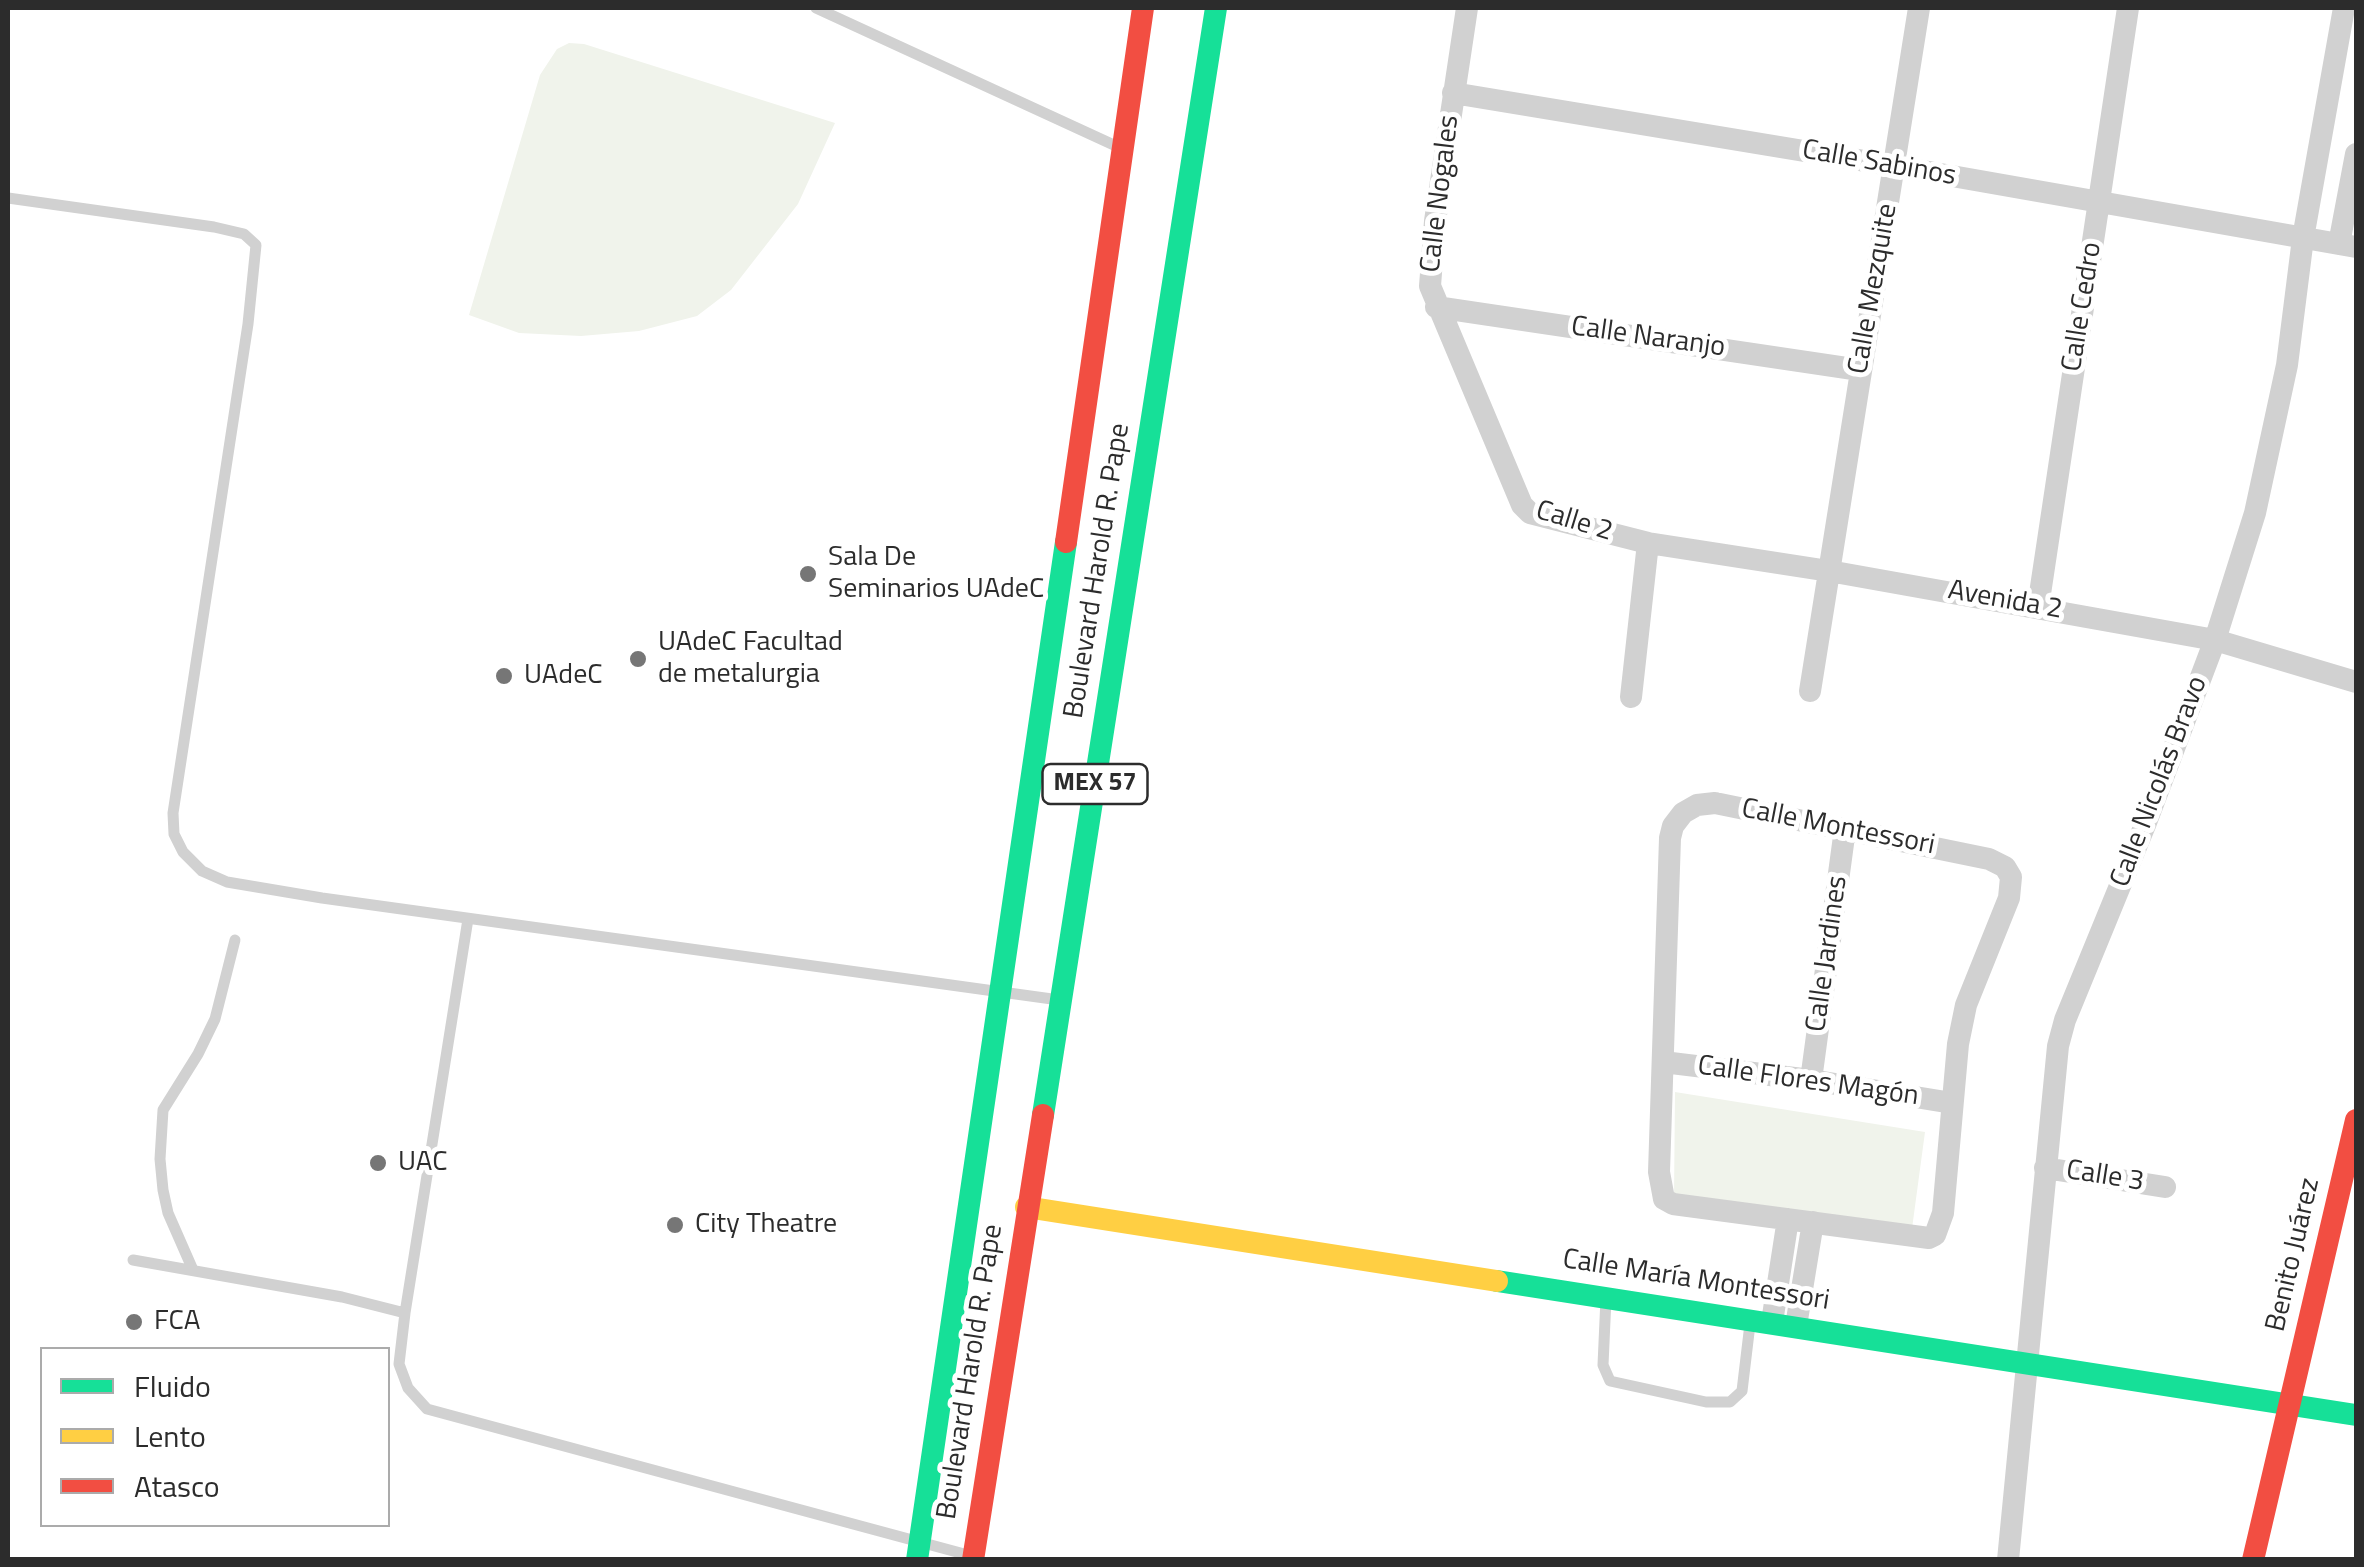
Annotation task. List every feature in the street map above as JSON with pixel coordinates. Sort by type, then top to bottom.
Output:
[{"type":"main road","name":"Boulevard Harold R. Pape","points":[[918,1551],[1143,8]]},
{"type":"main road","name":"Boulevard Harold R. Pape","points":[[973,1558],[1216,8]]},
{"type":"main road","name":"Benito Juárez","points":[[2253,1560],[2356,1120]]},
{"type":"main road","name":"Calle María Montessori","points":[[1026,1207],[2356,1415]]},
{"type":"street","name":"Calle Nogales","points":[[1467,8],[1430,268],[1436,307],[1514,484]]},
{"type":"street","name":"Calle Mezquite","points":[[1810,690],[1919,8]]},
{"type":"street","name":"Calle Cedro","points":[[2038,607],[2128,8]]},
{"type":"street","name":"Calle Nicolás Bravo","points":[[2008,1560],[2053,1080],[2064,1020],[2145,825],[2215,640],[2255,514],[2286,366],[2303,238],[2344,8]]},
{"type":"street","name":"Calle Sabinos","points":[[1453,94],[1895,166],[2348,246]]},
{"type":"street","points":[[2348,246],[2356,154]]},
{"type":"street","name":"Calle Naranjo","points":[[1436,307],[1860,370]]},
{"type":"street","name":"Calle 2","points":[[1514,484],[1530,513],[1648,542]]},
{"type":"street","points":[[1631,697],[1648,542]]},
{"type":"street","name":"Avenida 2","points":[[1648,542],[1829,570],[2215,640],[2356,682]]},
{"type":"street","name":"Calle Montessori","points":[[1715,804],[1845,829],[1989,859],[2005,867],[2011,877],[2009,898],[1966,1005],[1958,1044],[1942,1213],[1935,1234],[1916,1239],[1667,1203],[1659,1186],[1673,826],[1683,813],[1698,805],[1715,804]]},
{"type":"street","name":"Calle Jardines","points":[[1811,1080],[1845,829]]},
{"type":"street","name":"Calle Flores Magón","points":[[1663,1062],[1952,1103]]},
{"type":"street","name":"Calle 3","points":[[2045,1168],[2165,1187]]},
{"type":"street","points":[[1761,1320],[1788,1219]]},
{"type":"street","points":[[1796,1326],[1813,1222]]},
{"type":"lane","points":[[816,8],[1120,148]]},
{"type":"lane","points":[[8,198],[214,227],[244,234],[256,245],[248,324],[177,780],[174,834],[183,852],[202,871],[227,882],[1060,1000]]},
{"type":"lane","points":[[468,918],[405,1313],[399,1364],[402,1378],[427,1409],[918,1551],[973,1558]]},
{"type":"lane","points":[[193,1270],[174,1228],[163,1190],[163,1110],[215,1019],[235,940]]},
{"type":"lane","points":[[133,1260],[342,1297],[405,1313]]},
{"type":"lane","points":[[1606,1298],[1602,1365],[1610,1381],[1706,1402],[1730,1402],[1742,1391],[1761,1320]]},
{"type":"shaded area","points":[[569,43],[584,44],[835,123],[798,204],[731,290],[697,316],[639,331],[581,336],[519,333],[469,315],[540,75],[557,49]]},
{"type":"shaded area","points":[[1675,1092],[1925,1132],[1911,1236],[1674,1198]]},
{"type":"traffic: fast","points":[[1043,1115],[1216,8]]},
{"type":"traffic: fast","points":[[917,1560],[1066,542]]},
{"type":"traffic: fast","points":[[1497,1281],[2356,1415]]},
{"type":"traffic: slow","points":[[1026,1207],[1497,1281]]},
{"type":"traffic: jam","points":[[1066,542],[1143,8]]},
{"type":"traffic: jam","points":[[973,1560],[1043,1115]]},
{"type":"traffic: jam","points":[[2253,1560],[2356,1120]]},
{"type":"place","name":"Sala De Seminarios UAdeC","points":[[808,574]]},
{"type":"place","name":"UAdeC Facultad de metalurgia","points":[[638,659]]},
{"type":"place","name":"UAdeC","points":[[504,676]]},
{"type":"place","name":"UAC","points":[[378,1163]]},
{"type":"place","name":"City Theatre","points":[[675,1225]]},
{"type":"place","name":"FCA","points":[[134,1322]]}]
